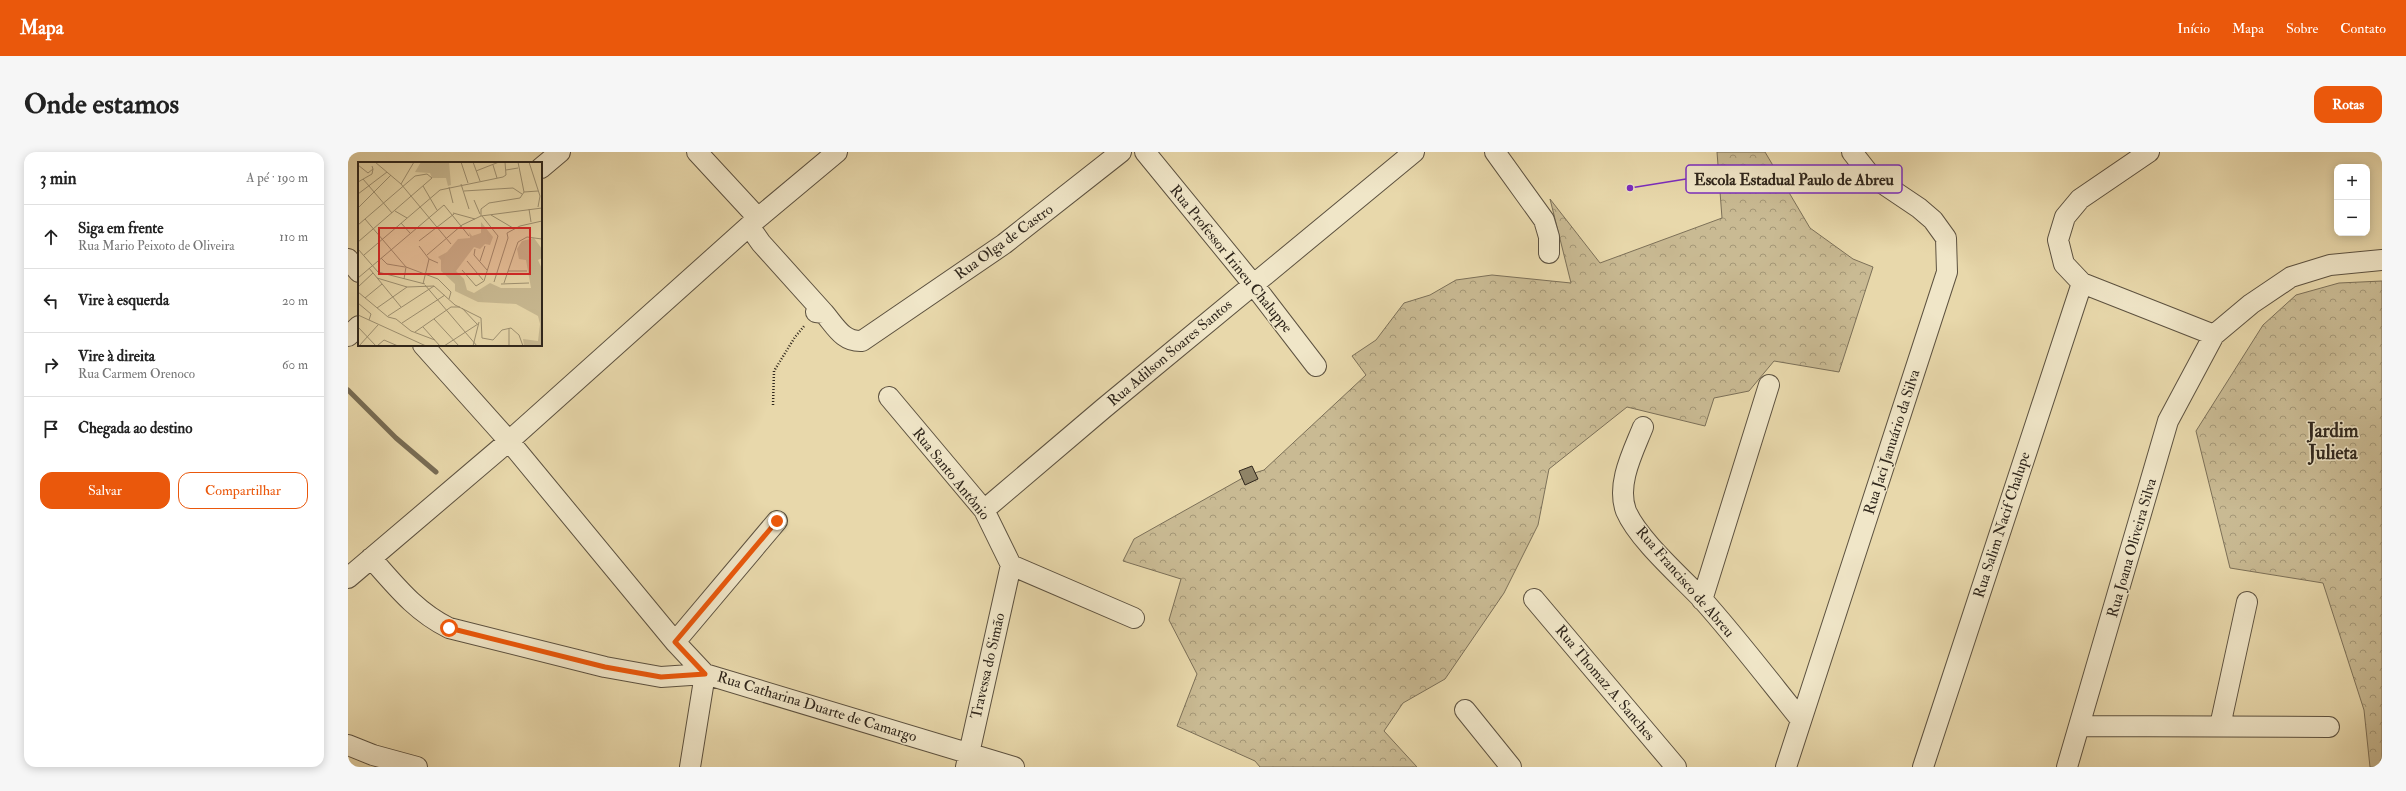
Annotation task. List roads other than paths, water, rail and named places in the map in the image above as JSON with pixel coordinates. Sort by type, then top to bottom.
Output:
[{"type":"street","points":[[542,167],[560,152]]},
{"type":"street","points":[[697,152],[754,222]]},
{"type":"street","points":[[348,578],[509,441],[754,222],[837,152]]},
{"type":"street","name":"Rua Olga de Castro","points":[[754,222],[762,243],[820,313],[843,336],[852,342],[862,341],[1004,244],[1122,152]]},
{"type":"street","name":"Rua Professor Irineu Chaluppe","points":[[1145,152],[1253,284],[1316,366]]},
{"type":"street","name":"Rua Adilson Soares Santos","points":[[984,510],[1253,284],[1414,152]]},
{"type":"street","points":[[1495,152],[1544,220],[1549,237],[1549,253]]},
{"type":"street","name":"Rua Jaci Januário da Silva","points":[[1786,767],[1947,272],[1946,238],[1933,220],[1919,208],[1870,176],[1852,152]]},
{"type":"street","points":[[2149,152],[2080,199],[2065,217],[2058,240],[2064,264],[2082,283],[2214,335],[2251,304],[2291,277],[2330,265],[2382,260]]},
{"type":"street","points":[[348,259],[358,271]]},
{"type":"street","name":"Rua Salim Nacif Chalupe","points":[[1924,767],[2082,283]]},
{"type":"street","points":[[348,336],[358,327]]},
{"type":"street","name":"Rua Joana Oliveira Silva","points":[[2067,767],[2081,726],[2168,422],[2214,335]]},
{"type":"street","name":"Rua Catharina Duarte de Camargo","points":[[424,346],[509,441],[675,642],[705,674],[967,760],[1014,767]]},
{"type":"street","points":[[1702,600],[1769,385]]},
{"type":"street","name":"Rua Santo Antônio","points":[[888,397],[984,510],[1011,565]]},
{"type":"street","name":"Rua Francisco de Abreu","points":[[1643,427],[1629,463],[1622,489],[1626,510],[1638,530],[1702,600],[1801,720]]},
{"type":"street","points":[[675,642],[777,521]]},
{"type":"street","points":[[371,558],[409,601],[428,617],[449,628],[605,667],[661,677],[705,674],[690,767]]},
{"type":"street","points":[[1011,565],[1134,618]]},
{"type":"street","name":"Travessa do Simão","points":[[967,760],[1011,565]]},
{"type":"street","name":"Rua Thomaz A. Sanches","points":[[1534,599],[1676,767]]},
{"type":"street","points":[[2220,726],[2247,602]]},
{"type":"street","points":[[1465,710],[1511,767]]},
{"type":"street","points":[[2081,726],[2329,728]]},
{"type":"street","points":[[348,745],[373,755],[417,767]]},
{"type":"waterway","points":[[348,390],[396,438],[436,472]]},
{"type":"place","name":"Escola Estadual Paulo de Abreu","points":[[1630,188]]},
{"type":"district","name":"Jardim Julieta","points":[[2333,442]]}]
